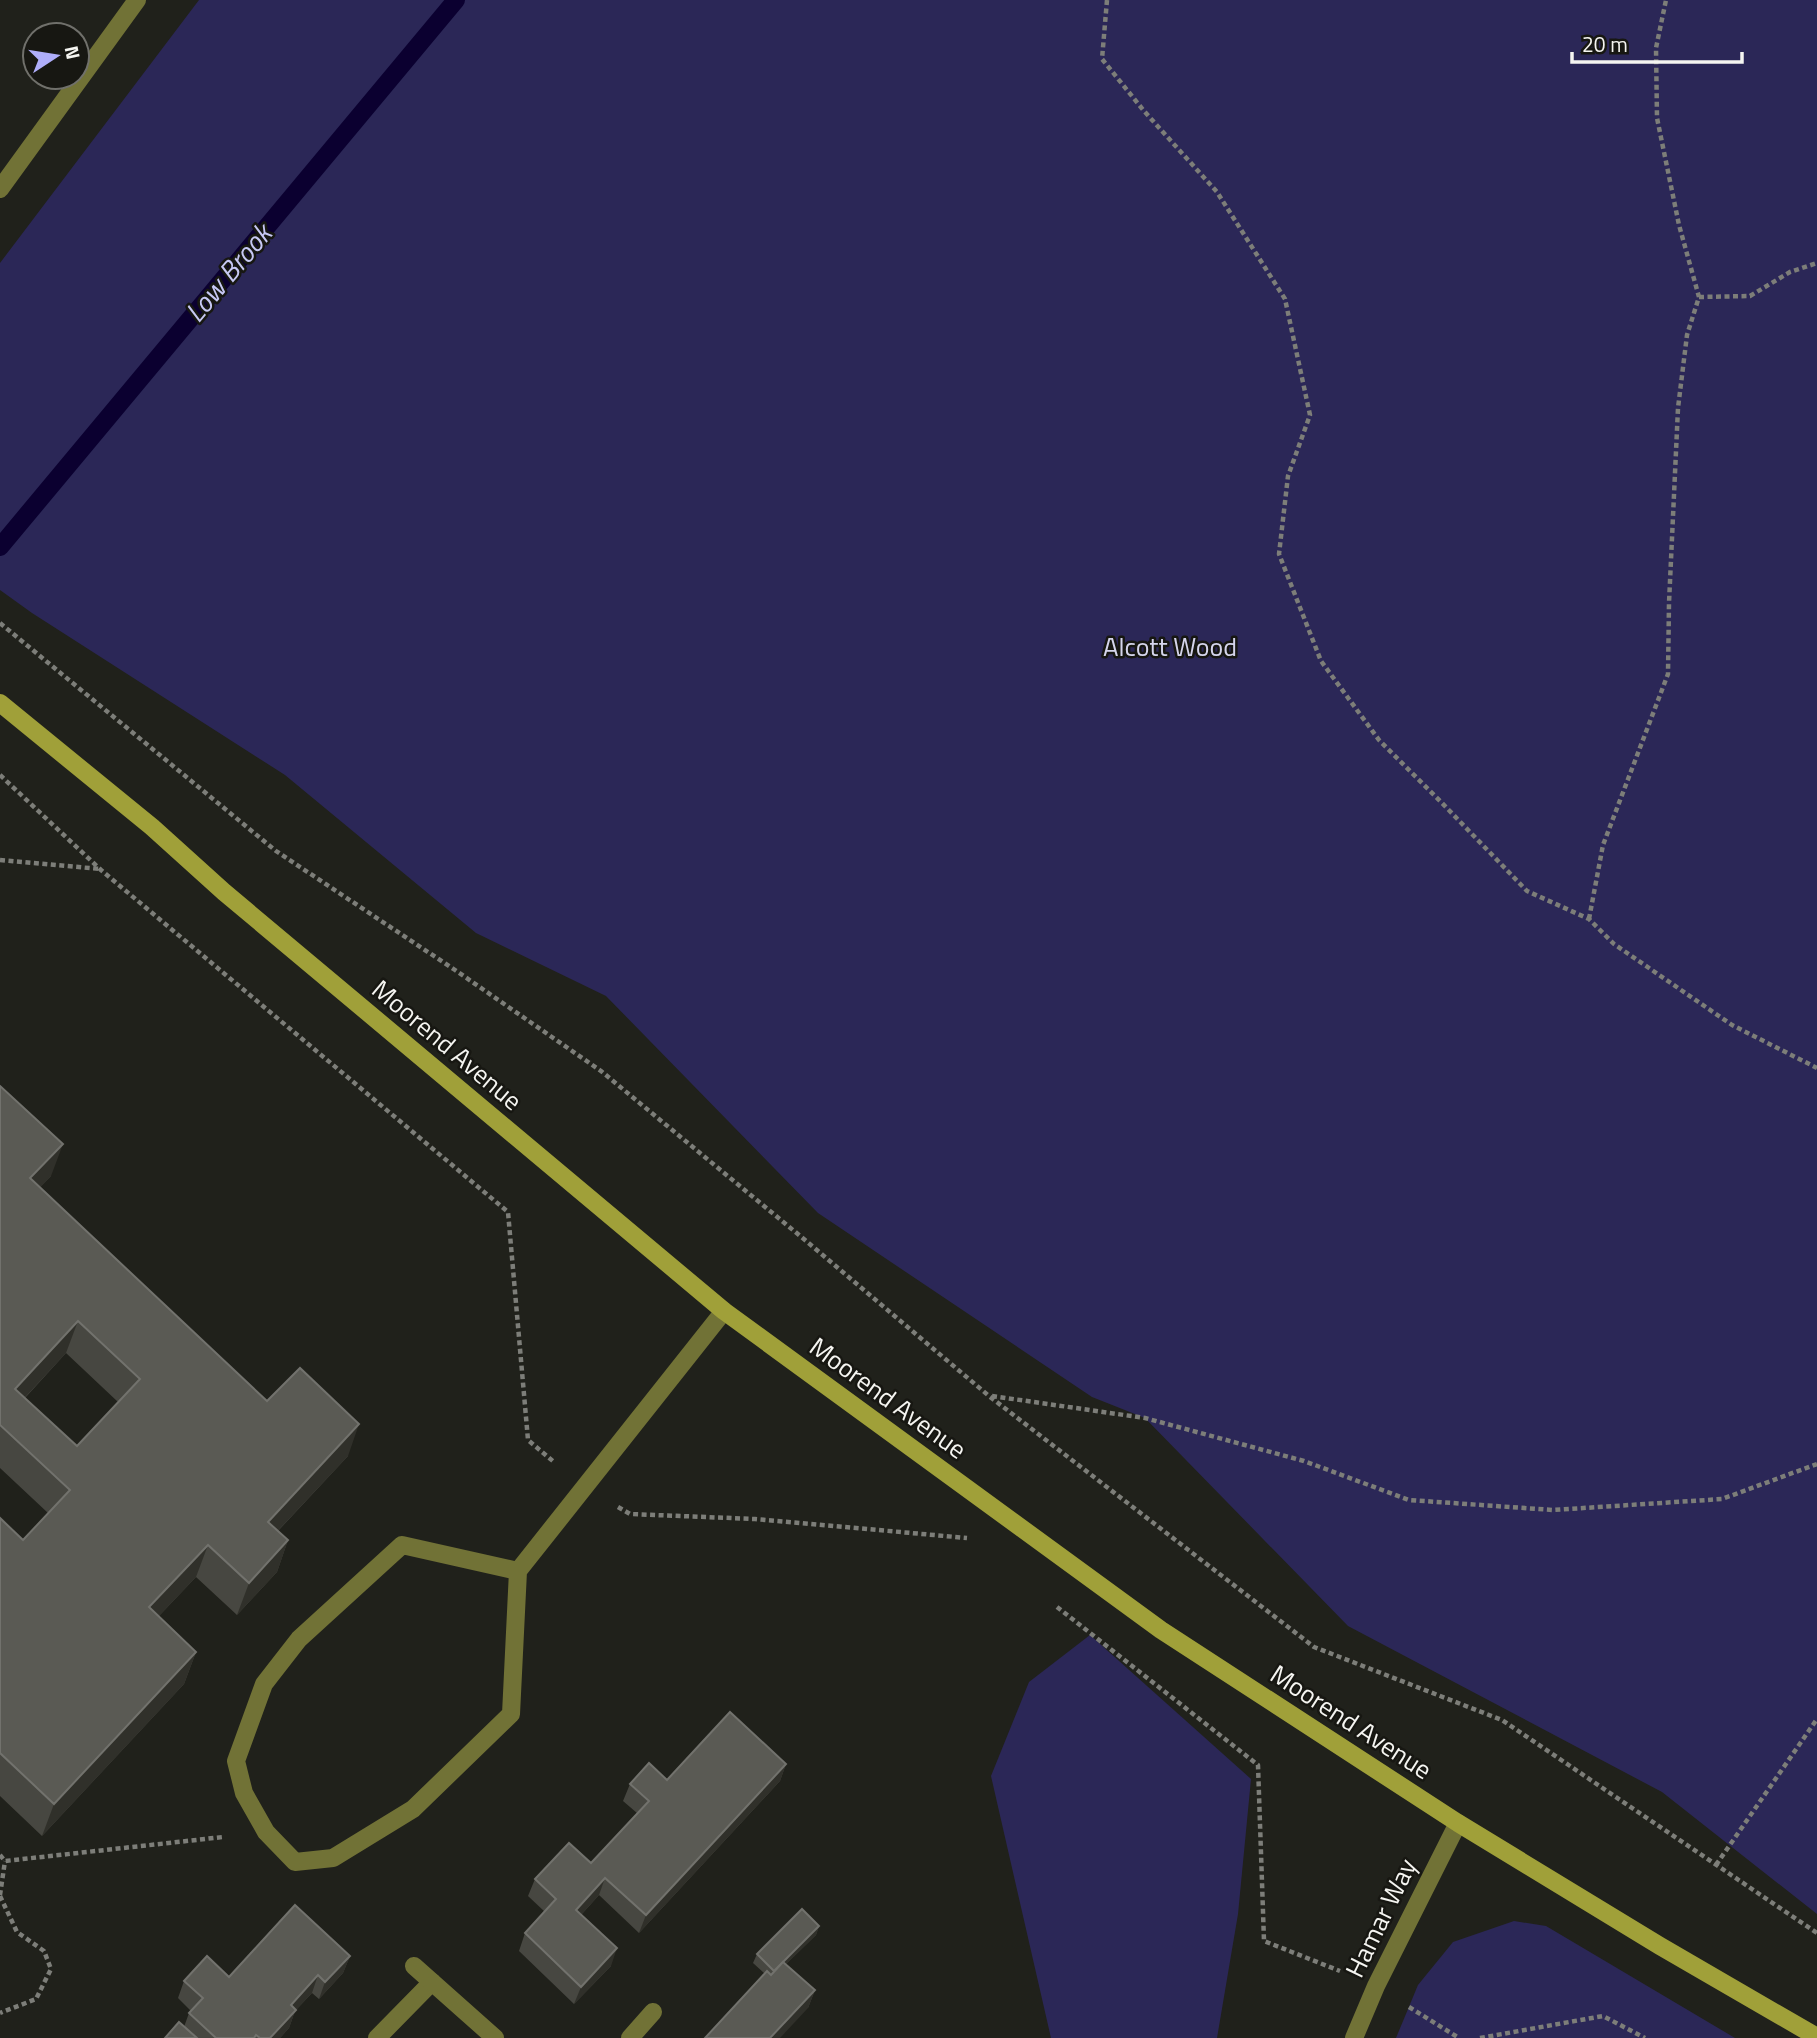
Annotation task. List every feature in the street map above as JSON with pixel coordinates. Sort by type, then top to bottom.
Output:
[{"type":"street","points":[[0,189],[137,0]]},
{"type":"street","name":"Moorend Avenue","points":[[0,703],[152,827],[224,892],[724,1311],[1161,1630],[1458,1823],[1660,1946],[1817,2037]]},
{"type":"street","points":[[518,1571],[402,1545],[299,1639],[264,1684],[236,1761],[244,1793],[266,1832],[295,1862],[334,1858],[413,1809],[511,1714],[518,1571],[724,1311]]},
{"type":"street","name":"Hamar Way","points":[[1354,2038],[1376,1986],[1458,1823]]},
{"type":"street","points":[[414,1966],[495,2038]]},
{"type":"street","points":[[377,2038],[432,1982]]},
{"type":"street","points":[[630,2038],[653,2012]]},
{"type":"path","points":[[1107,0],[1102,59],[1144,111],[1217,192],[1285,299],[1310,415],[1288,476],[1279,554],[1321,661],[1379,740],[1527,891],[1589,919],[1614,944],[1732,1025],[1817,1068]]},
{"type":"path","points":[[1589,919],[1603,845],[1668,674],[1678,408],[1687,335],[1699,297],[1679,225],[1657,118],[1656,47],[1666,0]]},
{"type":"path","points":[[1699,297],[1750,296],[1790,272],[1817,263]]},
{"type":"path","points":[[0,623],[276,851],[601,1071],[989,1396],[1314,1647],[1502,1720],[1817,1934]]},
{"type":"path","points":[[0,775],[101,870],[508,1212],[528,1440],[584,1487],[630,1514],[755,1519],[970,1538]]},
{"type":"path","points":[[0,860],[101,870]]},
{"type":"path","points":[[989,1396],[1145,1418],[1304,1461],[1409,1500],[1553,1510],[1722,1499],[1817,1464]]},
{"type":"path","points":[[1055,1605],[1258,1765],[1264,1941],[1376,1986],[1459,2038]]},
{"type":"path","points":[[1716,1865],[1817,1719]]},
{"type":"path","points":[[5,1861],[266,1832]]},
{"type":"path","points":[[0,1855],[5,1861],[0,1895],[17,1932],[44,1951],[51,1969],[36,1999],[0,2013]]},
{"type":"path","points":[[1480,2038],[1603,2016],[1645,2038]]},
{"type":"green space","name":"Alcott Wood","points":[[199,0],[1817,0],[1817,1914],[1662,1792],[1348,1626],[1145,1418],[1092,1397],[818,1213],[606,996],[476,933],[285,775],[0,590],[0,263]]},
{"type":"green space","points":[[1090,1635],[1251,1779],[1238,1914],[1217,2038],[1051,2038],[991,1776],[1029,1682]]},
{"type":"green space","points":[[1514,1921],[1546,1926],[1735,2038],[1396,2038],[1418,1985],[1453,1942]]},
{"type":"building","points":[[0,1086],[63,1144],[30,1178],[267,1401],[300,1368],[359,1424],[268,1522],[288,1540],[249,1583],[208,1545],[149,1607],[196,1652],[54,1804],[0,1753],[0,1518],[23,1540],[70,1490],[0,1425]],"holes":[[[78,1321],[140,1379],[77,1446],[15,1389]]]},
{"type":"building","points":[[730,1712],[786,1764],[646,1915],[605,1878],[576,1910],[617,1948],[581,1987],[525,1933],[556,1899],[535,1879],[569,1843],[591,1863],[649,1801],[630,1784],[649,1763],[667,1780]]},
{"type":"building","points":[[295,1905],[350,1956],[325,1982],[318,1975],[291,2005],[296,2010],[270,2038],[256,2035],[254,2038],[216,2038],[189,2013],[203,1998],[184,1981],[207,1956],[229,1977]]},
{"type":"building","points":[[802,1909],[819,1926],[774,1971],[757,1954]]},
{"type":"building","points":[[783,1962],[815,1990],[770,2038],[705,2038],[767,1971],[771,1975]]},
{"type":"building","points":[[179,2022],[197,2038],[165,2038]]},
{"type":"waterway","name":"Low Brook","points":[[0,547],[456,0]]}]
